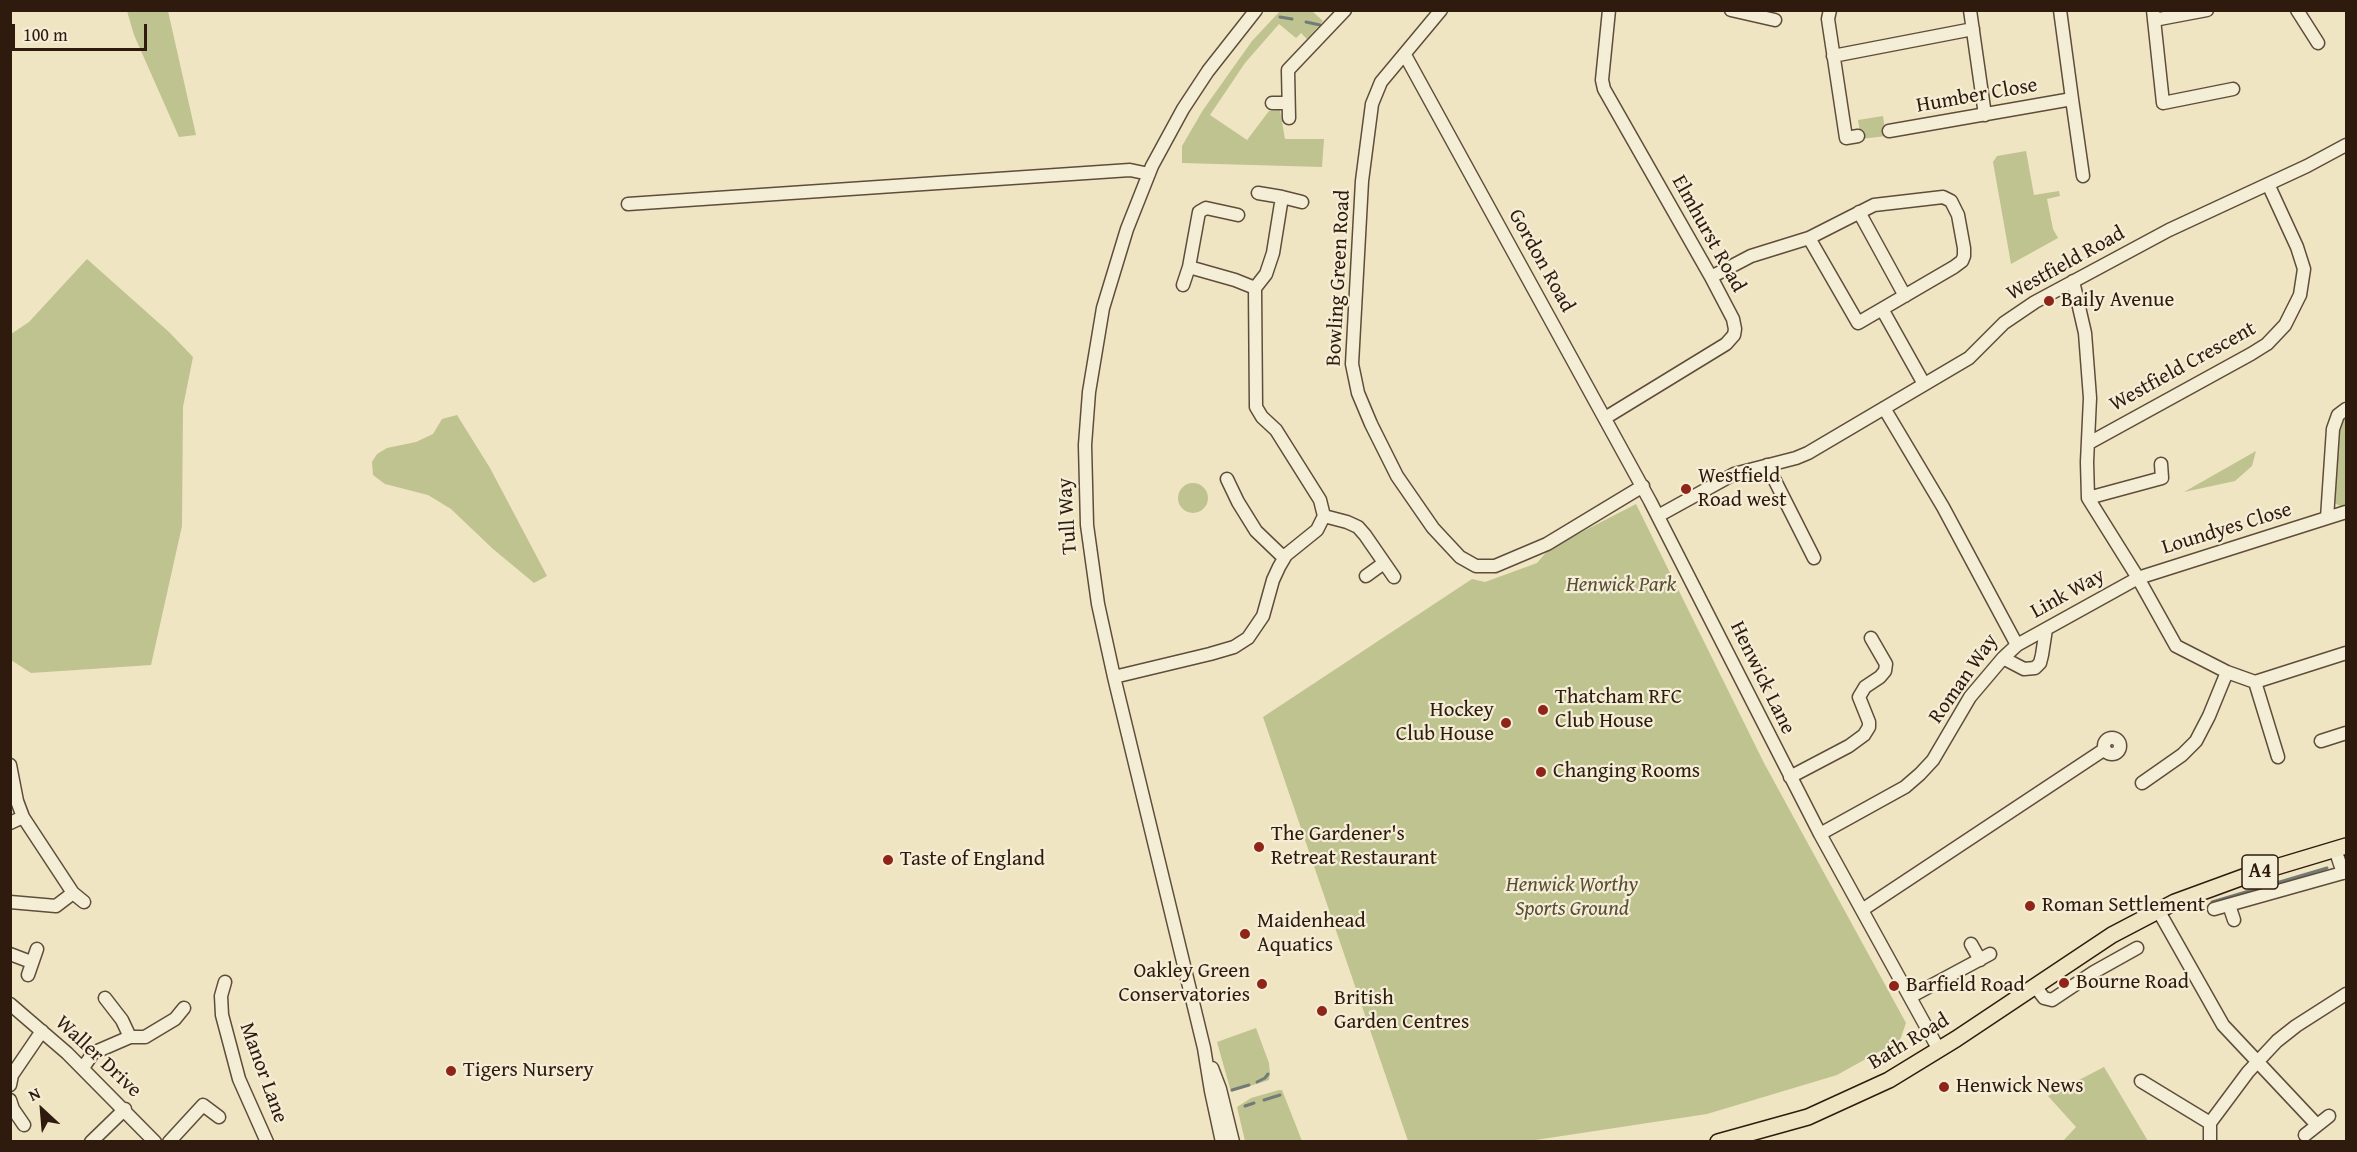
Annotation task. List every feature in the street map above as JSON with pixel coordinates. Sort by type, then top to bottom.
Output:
[{"type":"main road","name":"Bath Road","points":[[1718,1142],[1780,1126],[1863,1094],[1908,1070],[2112,935],[2158,910],[2208,889],[2341,847]]},
{"type":"street","name":"Tull Way","points":[[1222,1142],[1210,1091],[1204,1048],[1098,604],[1089,543],[1084,470],[1086,418],[1094,356],[1103,308],[1117,257],[1149,174],[1183,109],[1256,10]]},
{"type":"street","points":[[1289,118],[1287,77],[1290,67],[1345,10]]},
{"type":"street","name":"Bowling Green Road","points":[[1441,10],[1381,82],[1372,104],[1362,181],[1353,375],[1371,424],[1397,476],[1433,528],[1460,557],[1476,566],[1495,566],[1547,544],[1642,486]]},
{"type":"street","name":"Elmhurst Road","points":[[1605,418],[1732,338],[1735,332],[1734,322],[1711,277],[1604,89],[1602,80],[1610,10]]},
{"type":"street","points":[[1731,10],[1775,20]]},
{"type":"street","points":[[1830,10],[1828,19],[1846,138],[1858,136]]},
{"type":"street","points":[[1970,10],[1985,115]]},
{"type":"street","points":[[2060,10],[2083,176]]},
{"type":"street","points":[[2207,10],[2153,15],[2163,103],[2233,89]]},
{"type":"street","points":[[2297,10],[2318,43]]},
{"type":"street","points":[[1833,56],[1973,29]]},
{"type":"street","name":"Gordon Road","points":[[1405,55],[1642,486]]},
{"type":"street","name":"Humber Close","points":[[1889,131],[2072,99]]},
{"type":"street","points":[[1272,104],[1288,103]]},
{"type":"street","name":"Westfield Road","points":[[1658,516],[1724,479],[1808,453],[1977,352],[2011,317],[2073,281],[2205,212],[2346,145]]},
{"type":"street","points":[[628,204],[1130,170],[1149,174]]},
{"type":"street","name":"Westfield Crescent","points":[[2089,443],[2251,354],[2267,344],[2285,325],[2300,296],[2304,269],[2297,247],[2268,184]]},
{"type":"street","points":[[1258,193],[1302,202]]},
{"type":"street","points":[[1114,677],[1210,654],[1241,643],[1256,629],[1263,616],[1272,580],[1286,555],[1317,530],[1324,516],[1320,500],[1276,430],[1262,417],[1256,407],[1255,288],[1266,274],[1273,253],[1282,197]]},
{"type":"street","points":[[1711,277],[1751,256],[1809,238],[1881,203],[1943,197],[1949,199],[1954,205],[1960,226],[1964,258],[1954,267],[1858,323],[1809,238]]},
{"type":"street","points":[[1183,285],[1189,267],[1199,212],[1206,208],[1238,215]]},
{"type":"street","points":[[1859,212],[1905,296]]},
{"type":"street","points":[[1189,267],[1255,288]]},
{"type":"street","points":[[2073,281],[2085,333],[2090,398],[2088,498],[2138,578],[2176,646],[2227,672],[2255,682],[2346,653]]},
{"type":"street","points":[[1882,309],[1924,384]]},
{"type":"street","name":"Roman Way","points":[[1820,834],[1905,787],[1920,774],[1933,760],[1970,697],[2017,645],[1943,507],[1884,408]]},
{"type":"street","points":[[2327,518],[2333,429],[2338,415],[2346,409]]},
{"type":"street","points":[[2088,498],[2162,478],[2161,464]]},
{"type":"street","points":[[1767,465],[1814,558]]},
{"type":"street","points":[[1227,478],[1238,502],[1257,531],[1281,555],[1286,555]]},
{"type":"street","name":"Henwick Lane","points":[[1642,486],[1820,834],[1939,1050]]},
{"type":"street","name":"Loundyes Close","points":[[2138,578],[2346,512]]},
{"type":"street","points":[[1324,516],[1358,527],[1394,578]]},
{"type":"street","points":[[1366,576],[1384,563]]},
{"type":"street","name":"Link Way","points":[[2017,645],[2138,578]]},
{"type":"street","points":[[2003,658],[2024,669],[2035,668],[2042,656],[2046,629]]},
{"type":"street","points":[[1790,777],[1848,746],[1864,735],[1869,727],[1859,697],[1865,687],[1885,671],[1886,664],[1871,638]]},
{"type":"street","points":[[2142,783],[2182,755],[2196,741],[2227,672]]},
{"type":"street","points":[[2255,682],[2278,758]]},
{"type":"street","points":[[2321,741],[2346,733]]},
{"type":"street","points":[[1862,910],[2105,749]]},
{"type":"street","points":[[10,765],[17,801],[23,817],[73,893],[84,902]]},
{"type":"street","points":[[10,823],[23,817]]},
{"type":"street","name":"Bath Road","points":[[2214,909],[2345,873],[2341,847]]},
{"type":"street","points":[[10,902],[56,906],[73,893]]},
{"type":"street","points":[[2229,905],[2234,920]]},
{"type":"street","points":[[2158,910],[2223,1025],[2317,1125]]},
{"type":"street","points":[[1910,998],[1985,957],[1971,944]]},
{"type":"street","points":[[2036,986],[2044,998],[2052,1000],[2094,972],[2137,948]]},
{"type":"street","points":[[28,975],[37,949]]},
{"type":"street","points":[[10,954],[32,962]]},
{"type":"street","name":"Manor Lane","points":[[225,982],[221,996],[222,1015],[239,1078],[267,1142]]},
{"type":"street","points":[[2210,1142],[2210,1123],[2257,1063],[2296,1026],[2346,994]]},
{"type":"street","name":"Waller Drive","points":[[10,1004],[83,1068],[155,1142]]},
{"type":"street","points":[[106,1004],[130,1037]]},
{"type":"street","points":[[83,1068],[93,1053],[130,1037],[145,1037],[178,1022],[184,1008]]},
{"type":"street","points":[[11,1078],[42,1031]]},
{"type":"street","name":"Tull Way","points":[[1204,1048],[1220,1089],[1233,1142]]},
{"type":"street","points":[[2141,1081],[2210,1123]]},
{"type":"street","points":[[10,1100],[24,1125]]},
{"type":"street","points":[[169,1142],[200,1101],[219,1117]]},
{"type":"street","points":[[90,1142],[96,1128],[125,1109]]},
{"type":"street","points":[[2306,1135],[2329,1116]]},
{"type":"green space","points":[[127,11],[168,11],[196,135],[179,137],[134,35]]},
{"type":"green space","points":[[1280,11],[1312,11],[1323,21],[1307,39],[1301,33],[1296,38],[1279,24],[1245,63],[1210,115],[1247,140],[1269,111],[1280,110],[1285,139],[1324,139],[1322,167],[1182,163],[1182,146],[1203,110],[1252,41]]},
{"type":"green space","points":[[1883,116],[1886,136],[1861,139],[1858,120]]},
{"type":"green space","points":[[2026,151],[2034,195],[2059,191],[2060,196],[2047,199],[2053,229],[2058,238],[2011,264],[1993,162],[1997,156]]},
{"type":"green space","points":[[87,259],[169,332],[193,357],[183,407],[182,526],[151,665],[31,673],[11,660],[11,334],[29,322]]},
{"type":"green space","points":[[2346,413],[2346,508],[2344,508],[2336,504],[2332,498],[2336,427]]},
{"type":"green space","points":[[457,415],[490,468],[547,576],[534,583],[493,549],[451,509],[428,495],[385,484],[373,475],[372,462],[377,454],[387,448],[416,442],[433,434],[442,419]]},
{"type":"green space","points":[[2256,451],[2252,466],[2235,481],[2184,492]]},
{"type":"green space","points":[[1193,483],[1204,487],[1208,498],[1204,509],[1193,513],[1182,509],[1178,498],[1182,487]]},
{"type":"green space","name":"Henwick Worthy Sports Ground","points":[[1636,504],[1764,763],[1906,1023],[1900,1040],[1837,1075],[1707,1114],[1529,1141],[1408,1141],[1263,717],[1472,579],[1485,582],[1537,563],[1549,549]]},
{"type":"green space","points":[[1256,1028],[1269,1063],[1269,1080],[1231,1092],[1217,1042]]},
{"type":"green space","points":[[2104,1067],[2148,1141],[2063,1141],[2076,1127],[2048,1096]]},
{"type":"green space","points":[[1282,1090],[1302,1141],[1245,1141],[1237,1107],[1251,1098]]},
{"type":"waterway","points":[[1280,17],[1292,19]]},
{"type":"waterway","points":[[1306,22],[1320,25]]},
{"type":"waterway","points":[[2212,902],[2327,868]]},
{"type":"waterway","points":[[1257,1082],[1268,1074]]},
{"type":"waterway","points":[[1232,1090],[1249,1085]]},
{"type":"waterway","points":[[1264,1100],[1280,1095]]},
{"type":"waterway","points":[[1245,1106],[1254,1103]]},
{"type":"place","name":"Baily Avenue","points":[[2049,301]]},
{"type":"place","name":"Westfield Road west","points":[[1686,489]]},
{"type":"place","name":"Thatcham RFC Club House","points":[[1543,710]]},
{"type":"place","name":"Hockey Club House","points":[[1506,723]]},
{"type":"place","name":"Changing Rooms","points":[[1541,772]]},
{"type":"place","name":"The Gardener's Retreat Restaurant","points":[[1259,847]]},
{"type":"place","name":"Taste of England","points":[[888,860]]},
{"type":"place","name":"Roman Settlement","points":[[2030,906]]},
{"type":"place","name":"Maidenhead Aquatics","points":[[1245,934]]},
{"type":"place","name":"Bourne Road","points":[[2064,983]]},
{"type":"place","name":"Oakley Green Conservatories","points":[[1262,984]]},
{"type":"place","name":"Barfield Road","points":[[1894,986]]},
{"type":"place","name":"British Garden Centres","points":[[1322,1011]]},
{"type":"place","name":"Tigers Nursery","points":[[451,1071]]},
{"type":"place","name":"Henwick News","points":[[1944,1087]]},
{"type":"park label","name":"Henwick Park","points":[[1621,586]]}]
